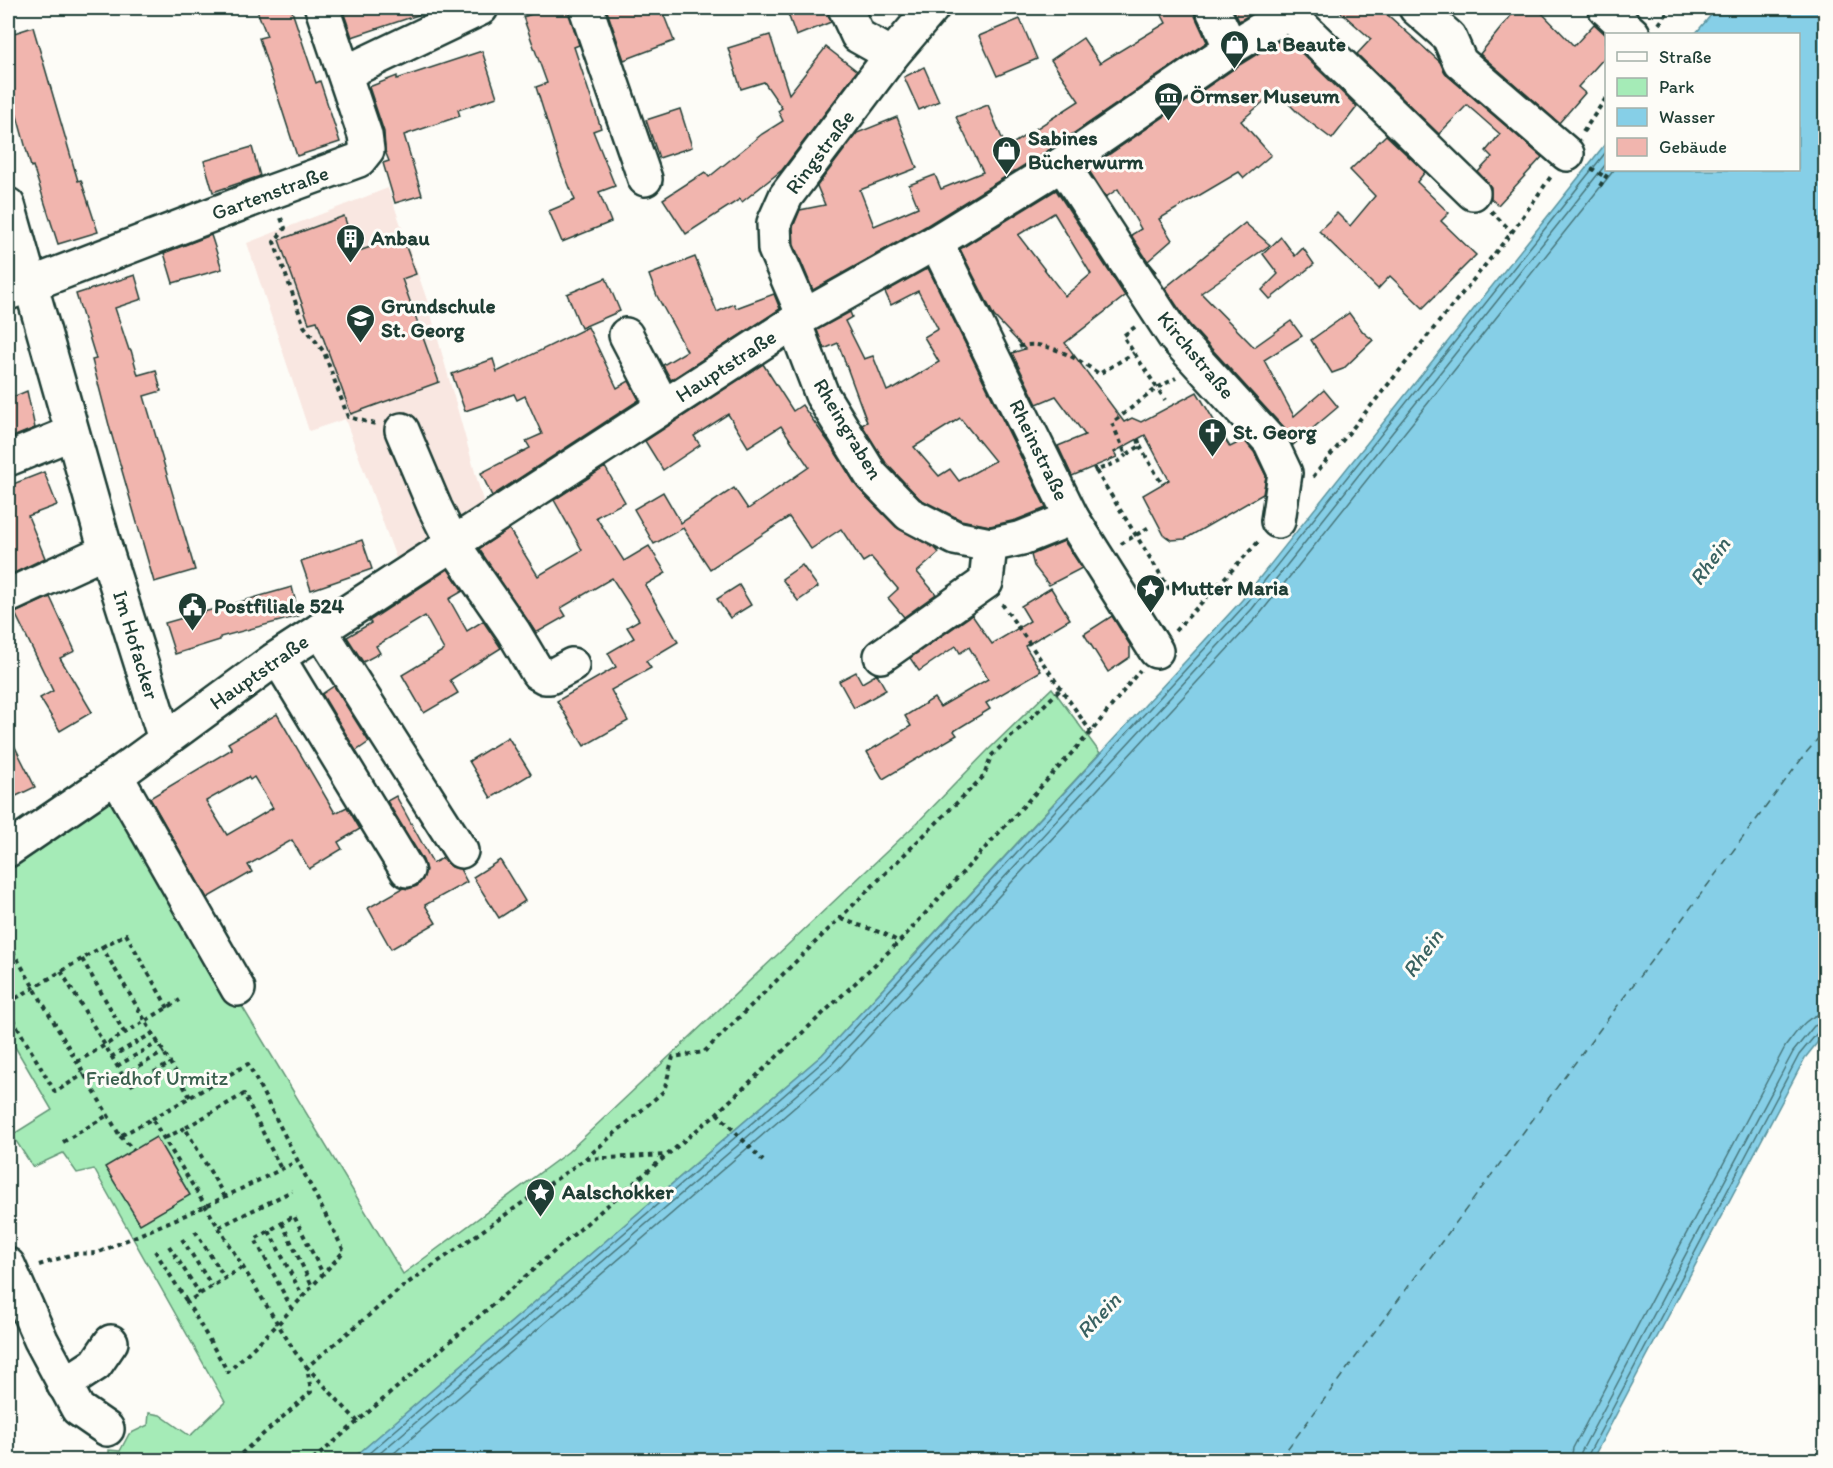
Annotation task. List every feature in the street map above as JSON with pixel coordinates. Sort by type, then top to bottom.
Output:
[{"type":"street","name":"Gartenstraße","points":[[19,289],[359,160],[367,150],[365,135],[322,8]]},
{"type":"street","points":[[345,74],[481,8]]},
{"type":"street","points":[[586,8],[645,179]]},
{"type":"street","points":[[845,8],[858,36],[892,55]]},
{"type":"street","name":"Ringstraße","points":[[799,319],[775,249],[774,223],[786,196],[892,55],[932,8]]},
{"type":"street","points":[[1212,8],[1231,48]]},
{"type":"street","points":[[1416,8],[1449,37],[1460,62],[1567,154]]},
{"type":"street","points":[[1605,8],[1646,30]]},
{"type":"street","points":[[1292,10],[1473,193]]},
{"type":"street","name":"Hauptstraße","points":[[8,850],[320,630],[799,319],[936,242],[1062,164],[1231,48],[1292,10]]},
{"type":"street","name":"Kirchstraße","points":[[1062,164],[1174,336],[1270,441],[1285,473],[1278,521]]},
{"type":"street","name":"Im Hofacker","points":[[8,205],[19,289],[72,433],[165,739]]},
{"type":"street","name":"Rheinstraße","points":[[936,242],[1072,518],[1156,651]]},
{"type":"street","name":"Rheingraben","points":[[799,319],[822,395],[871,475],[909,514],[955,538],[990,545],[1022,538],[1072,518]]},
{"type":"street","points":[[626,335],[663,406]]},
{"type":"street","points":[[402,430],[435,508],[453,543],[538,672],[545,677],[550,677],[572,665]]},
{"type":"street","points":[[8,459],[72,433]]},
{"type":"street","points":[[881,656],[986,582],[990,545]]},
{"type":"street","points":[[8,596],[106,551]]},
{"type":"street","points":[[320,630],[461,851]]},
{"type":"street","points":[[278,658],[407,870]]},
{"type":"street","points":[[116,776],[238,989]]},
{"type":"street","points":[[9,1269],[41,1340],[78,1409],[107,1429]]},
{"type":"street","points":[[64,1385],[96,1364],[111,1342]]},
{"type":"path","points":[[1646,30],[1671,8]]},
{"type":"path","points":[[1308,483],[1512,232],[1605,99]]},
{"type":"path","points":[[1600,186],[1609,171]]},
{"type":"path","points":[[271,192],[285,228],[274,242],[304,326],[324,352],[348,417],[402,430]]},
{"type":"path","points":[[1157,310],[1123,336],[1165,400]]},
{"type":"path","points":[[993,357],[1028,344],[1059,351],[1081,360],[1099,374],[1134,352]]},
{"type":"path","points":[[1126,455],[1112,423],[1157,388]]},
{"type":"path","points":[[1138,439],[1162,484]]},
{"type":"path","points":[[1140,446],[1119,461],[1095,469],[1170,590]]},
{"type":"path","points":[[313,1461],[717,1113],[899,942],[1091,732],[1156,651],[1278,521]]},
{"type":"path","points":[[1117,546],[1151,526]]},
{"type":"path","points":[[986,582],[1091,732]]},
{"type":"path","points":[[307,1368],[405,1285],[585,1159],[664,1091],[674,1057],[704,1052],[984,776],[991,756],[1061,689]]},
{"type":"path","points":[[840,919],[885,934],[899,942]]},
{"type":"path","points":[[8,1003],[126,934],[168,1008]]},
{"type":"path","points":[[8,943],[120,1136],[134,1150]]},
{"type":"path","points":[[102,947],[190,1097]]},
{"type":"path","points":[[82,959],[125,1034]]},
{"type":"path","points":[[62,971],[129,1086],[171,1063]]},
{"type":"path","points":[[77,1062],[180,1000]]},
{"type":"path","points":[[8,1011],[55,1092],[84,1074]]},
{"type":"path","points":[[111,1057],[153,1032]]},
{"type":"path","points":[[117,1066],[159,1042]]},
{"type":"path","points":[[123,1076],[164,1052]]},
{"type":"path","points":[[120,1136],[248,1064],[344,1251],[278,1324],[228,1372],[154,1251]]},
{"type":"path","points":[[165,1138],[243,1095],[281,1170]]},
{"type":"path","points":[[717,1113],[763,1161]]},
{"type":"path","points":[[63,1142],[108,1115]]},
{"type":"path","points":[[152,1119],[307,1368],[358,1422]]},
{"type":"path","points":[[185,1128],[225,1197]]},
{"type":"path","points":[[585,1159],[666,1155]]},
{"type":"path","points":[[9,1269],[73,1254],[97,1253],[206,1206],[298,1161]]},
{"type":"path","points":[[219,1227],[292,1191]]},
{"type":"path","points":[[292,1309],[255,1239],[294,1216],[323,1274]]},
{"type":"path","points":[[282,1223],[312,1286]]},
{"type":"path","points":[[195,1231],[225,1278]]},
{"type":"path","points":[[269,1231],[303,1297]]},
{"type":"path","points":[[182,1239],[213,1286]]},
{"type":"path","points":[[169,1246],[200,1294]]},
{"type":"path","points":[[187,1302],[243,1267]]},
{"type":"path","points":[[234,1461],[311,1392],[307,1368]]},
{"type":"shaded area","name":"Grundschule St. Georg","points":[[388,188],[427,300],[485,508],[396,558],[345,419],[309,431],[247,243]]},
{"type":"green space","name":"Friedhof Urmitz","points":[[1052,688],[1100,753],[822,1055],[351,1460],[109,1460],[109,1450],[120,1451],[129,1434],[148,1425],[149,1413],[160,1415],[190,1436],[225,1402],[94,1169],[77,1173],[63,1153],[33,1167],[12,1135],[52,1110],[8,1035],[8,870],[115,795],[403,1274],[568,1152],[918,822]]},
{"type":"water","name":"Rhein","points":[[1717,8],[1825,8],[1825,1033],[1805,1058],[1592,1460],[351,1460],[822,1055],[1242,600],[1605,144],[1605,171],[1800,171],[1800,33],[1696,33]]},
{"type":"building","points":[[256,8],[291,8],[316,83],[320,81],[340,142],[297,156],[259,38],[267,36]]},
{"type":"building","points":[[342,8],[433,8],[433,10],[352,37]]},
{"type":"building","points":[[549,8],[568,8],[579,45],[574,47],[601,128],[593,131],[615,186],[599,192],[611,222],[562,242],[549,211],[575,200],[560,163],[536,87],[547,83],[523,17]]},
{"type":"building","points":[[606,8],[661,8],[674,41],[624,60]]},
{"type":"building","points":[[797,8],[826,8],[831,22],[796,36],[787,11]]},
{"type":"building","points":[[1158,8],[1193,8],[1207,42],[1052,148],[926,226],[813,290],[794,245],[793,227],[800,210],[825,205],[817,186],[857,133],[897,117],[917,168],[860,190],[874,226],[918,207],[909,185],[935,175],[941,189],[983,172],[956,117],[988,105],[1006,148],[1079,101],[1051,60],[1083,38],[1100,63],[1166,23]]},
{"type":"building","points":[[1233,8],[1261,8],[1239,21]]},
{"type":"building","points":[[1336,8],[1380,8],[1440,62],[1448,76],[1542,157],[1498,205],[1491,199],[1491,187],[1478,172],[1492,157],[1486,151],[1500,134],[1467,105],[1439,134],[1357,54],[1371,39]]},
{"type":"building","points":[[1517,8],[1537,8],[1574,46],[1594,24],[1605,34],[1605,57],[1578,87],[1585,93],[1559,123],[1480,54]]},
{"type":"building","points":[[1020,19],[1037,59],[997,76],[979,36]]},
{"type":"building","points":[[33,27],[78,181],[81,180],[98,232],[58,244],[33,166],[31,167],[8,83],[8,35]]},
{"type":"building","points":[[770,35],[789,94],[826,47],[857,71],[782,170],[742,202],[740,199],[686,234],[663,199],[705,172],[709,177],[762,134],[783,121],[778,111],[782,108],[764,82],[741,89],[728,48]]},
{"type":"building","points":[[1285,37],[1357,107],[1332,139],[1299,114],[1276,91],[1241,121],[1271,155],[1244,178],[1239,172],[1159,219],[1172,240],[1148,261],[1155,272],[1131,235],[1141,229],[1118,189],[1106,197],[1088,169],[1241,64]]},
{"type":"building","points":[[482,51],[497,97],[458,110],[460,116],[404,135],[422,195],[395,203],[383,163],[389,161],[385,151],[384,132],[369,87],[397,76],[397,79]]},
{"type":"building","points":[[924,67],[939,101],[919,110],[904,77]]},
{"type":"building","points":[[680,109],[692,147],[659,158],[646,120]]},
{"type":"building","points":[[1386,135],[1425,172],[1417,182],[1449,213],[1441,221],[1476,255],[1423,308],[1390,276],[1378,289],[1319,231],[1337,213],[1350,226],[1375,196],[1350,170]]},
{"type":"building","points":[[252,147],[260,176],[213,192],[204,161]]},
{"type":"building","points":[[1056,190],[1125,296],[1065,343],[1124,422],[1132,418],[1141,422],[1197,392],[1230,447],[1244,440],[1254,452],[1266,476],[1263,494],[1185,539],[1171,540],[1164,535],[1143,495],[1169,480],[1145,435],[1114,452],[1117,457],[1072,476],[1058,446],[1085,435],[1056,396],[1037,404],[1012,353],[1025,349],[994,316],[960,249]],"holes":[[[1054,213],[1091,274],[1065,296],[1018,235]]]},
{"type":"building","points":[[344,216],[356,252],[402,236],[416,274],[402,279],[439,382],[351,414],[317,321],[309,323],[279,240]]},
{"type":"building","points":[[1245,223],[1270,245],[1201,293],[1254,347],[1291,321],[1302,336],[1264,360],[1294,416],[1324,390],[1338,407],[1293,445],[1284,428],[1189,324],[1165,288]]},
{"type":"building","points":[[211,235],[222,269],[173,283],[164,253]]},
{"type":"building","points":[[1281,237],[1295,256],[1303,248],[1314,264],[1270,299],[1262,290],[1278,274],[1263,254]]},
{"type":"building","points":[[695,257],[717,312],[734,304],[736,308],[774,294],[780,309],[671,380],[663,365],[687,351],[657,296],[649,275]]},
{"type":"building","points":[[928,268],[1046,508],[1016,520],[990,526],[961,520],[920,499],[886,463],[862,425],[867,422],[838,343],[824,349],[817,330],[850,312],[852,317],[845,321],[864,359],[873,356],[887,391],[894,389],[939,362],[924,337],[938,329],[918,291],[891,305],[885,292]],"holes":[[[960,418],[995,461],[959,481],[950,469],[939,476],[914,447]]]},
{"type":"building","points":[[135,275],[142,299],[115,308],[138,375],[156,370],[161,391],[144,396],[195,570],[154,582],[110,429],[92,360],[96,359],[76,294]]},
{"type":"building","points":[[606,278],[620,311],[581,328],[567,294]]},
{"type":"building","points":[[1349,313],[1363,332],[1373,340],[1343,369],[1332,373],[1311,340]]},
{"type":"building","points":[[588,327],[617,388],[629,381],[639,400],[492,496],[481,473],[530,448],[526,441],[542,434],[525,396],[517,400],[514,394],[465,411],[452,374],[493,359],[497,372]]},
{"type":"building","points":[[763,364],[793,411],[802,405],[858,488],[896,527],[936,549],[939,553],[917,572],[936,594],[904,617],[888,598],[898,589],[871,557],[863,562],[841,529],[811,549],[789,517],[710,569],[683,528],[654,544],[634,509],[663,492],[681,523],[734,488],[748,509],[809,467],[781,426],[748,447],[728,414],[694,436],[700,445],[663,470],[645,441]]},
{"type":"building","points":[[27,391],[35,428],[8,439],[8,399]]},
{"type":"building","points":[[605,467],[625,502],[596,517],[624,561],[649,546],[666,573],[645,585],[678,642],[646,661],[651,668],[611,690],[628,721],[584,746],[557,701],[616,667],[608,653],[634,638],[627,627],[639,620],[612,578],[561,608],[566,616],[536,633],[479,549],[509,529],[538,576],[582,550],[554,500]]},
{"type":"building","points":[[44,472],[57,505],[28,516],[45,558],[8,576],[8,486]]},
{"type":"building","points":[[362,540],[372,569],[311,590],[301,561]]},
{"type":"building","points":[[1064,541],[1082,568],[1049,585],[1034,566],[1031,555]]},
{"type":"building","points":[[802,565],[818,587],[798,601],[782,579]]},
{"type":"building","points":[[448,569],[463,591],[449,599],[467,631],[483,621],[501,648],[450,680],[458,693],[424,713],[402,675],[444,650],[425,616],[376,646],[380,653],[363,662],[347,637]]},
{"type":"building","points":[[739,585],[751,605],[730,618],[717,599]]},
{"type":"building","points":[[292,587],[299,616],[220,637],[220,640],[175,654],[165,623]]},
{"type":"building","points":[[1051,588],[1070,619],[1025,646],[1041,671],[986,703],[990,709],[954,731],[957,735],[883,779],[867,752],[911,726],[905,716],[934,698],[940,707],[988,679],[969,647],[960,653],[956,646],[919,671],[910,658],[972,615],[992,644],[1030,621],[1021,606]]},
{"type":"building","points":[[50,597],[75,651],[60,658],[92,712],[60,731],[40,698],[53,691],[15,613]]},
{"type":"building","points":[[1112,616],[1130,645],[1130,657],[1108,672],[1084,634]]},
{"type":"building","points":[[856,672],[862,683],[877,674],[886,690],[854,708],[839,681]]},
{"type":"building","points":[[334,686],[369,742],[356,751],[322,694]]},
{"type":"building","points":[[277,714],[335,813],[347,807],[360,829],[338,842],[342,849],[309,869],[292,840],[248,865],[252,872],[207,898],[150,798],[232,749],[228,743]],"holes":[[[248,777],[250,780],[254,777],[273,808],[227,835],[206,801]]]},
{"type":"building","points":[[8,733],[35,787],[8,800]]},
{"type":"building","points":[[508,737],[531,774],[491,798],[469,761]]},
{"type":"building","points":[[396,796],[433,863],[443,858],[452,867],[460,869],[467,882],[425,905],[436,923],[391,949],[368,908],[403,888],[417,886],[426,870],[423,860],[387,801]]},
{"type":"building","points":[[500,860],[525,901],[499,918],[473,877]]},
{"type":"building","points":[[156,1137],[190,1195],[140,1224],[105,1167]]},
{"type":"ferry route","points":[[1279,1460],[1826,729]]},
{"type":"place","name":"La Beaute","points":[[1235,70]]},
{"type":"place","name":"Örmser Museum","points":[[1169,122]]},
{"type":"place","name":"Sabines Bücherwurm","points":[[1007,176]]},
{"type":"place","name":"Anbau","points":[[350,264]]},
{"type":"place","name":"Grundschule St. Georg","points":[[360,344]]},
{"type":"place","name":"St. Georg","points":[[1212,458]]},
{"type":"place","name":"Mutter Maria","points":[[1150,614]]},
{"type":"place","name":"Postfiliale 524","points":[[193,632]]},
{"type":"place","name":"Aalschokker","points":[[541,1218]]}]
